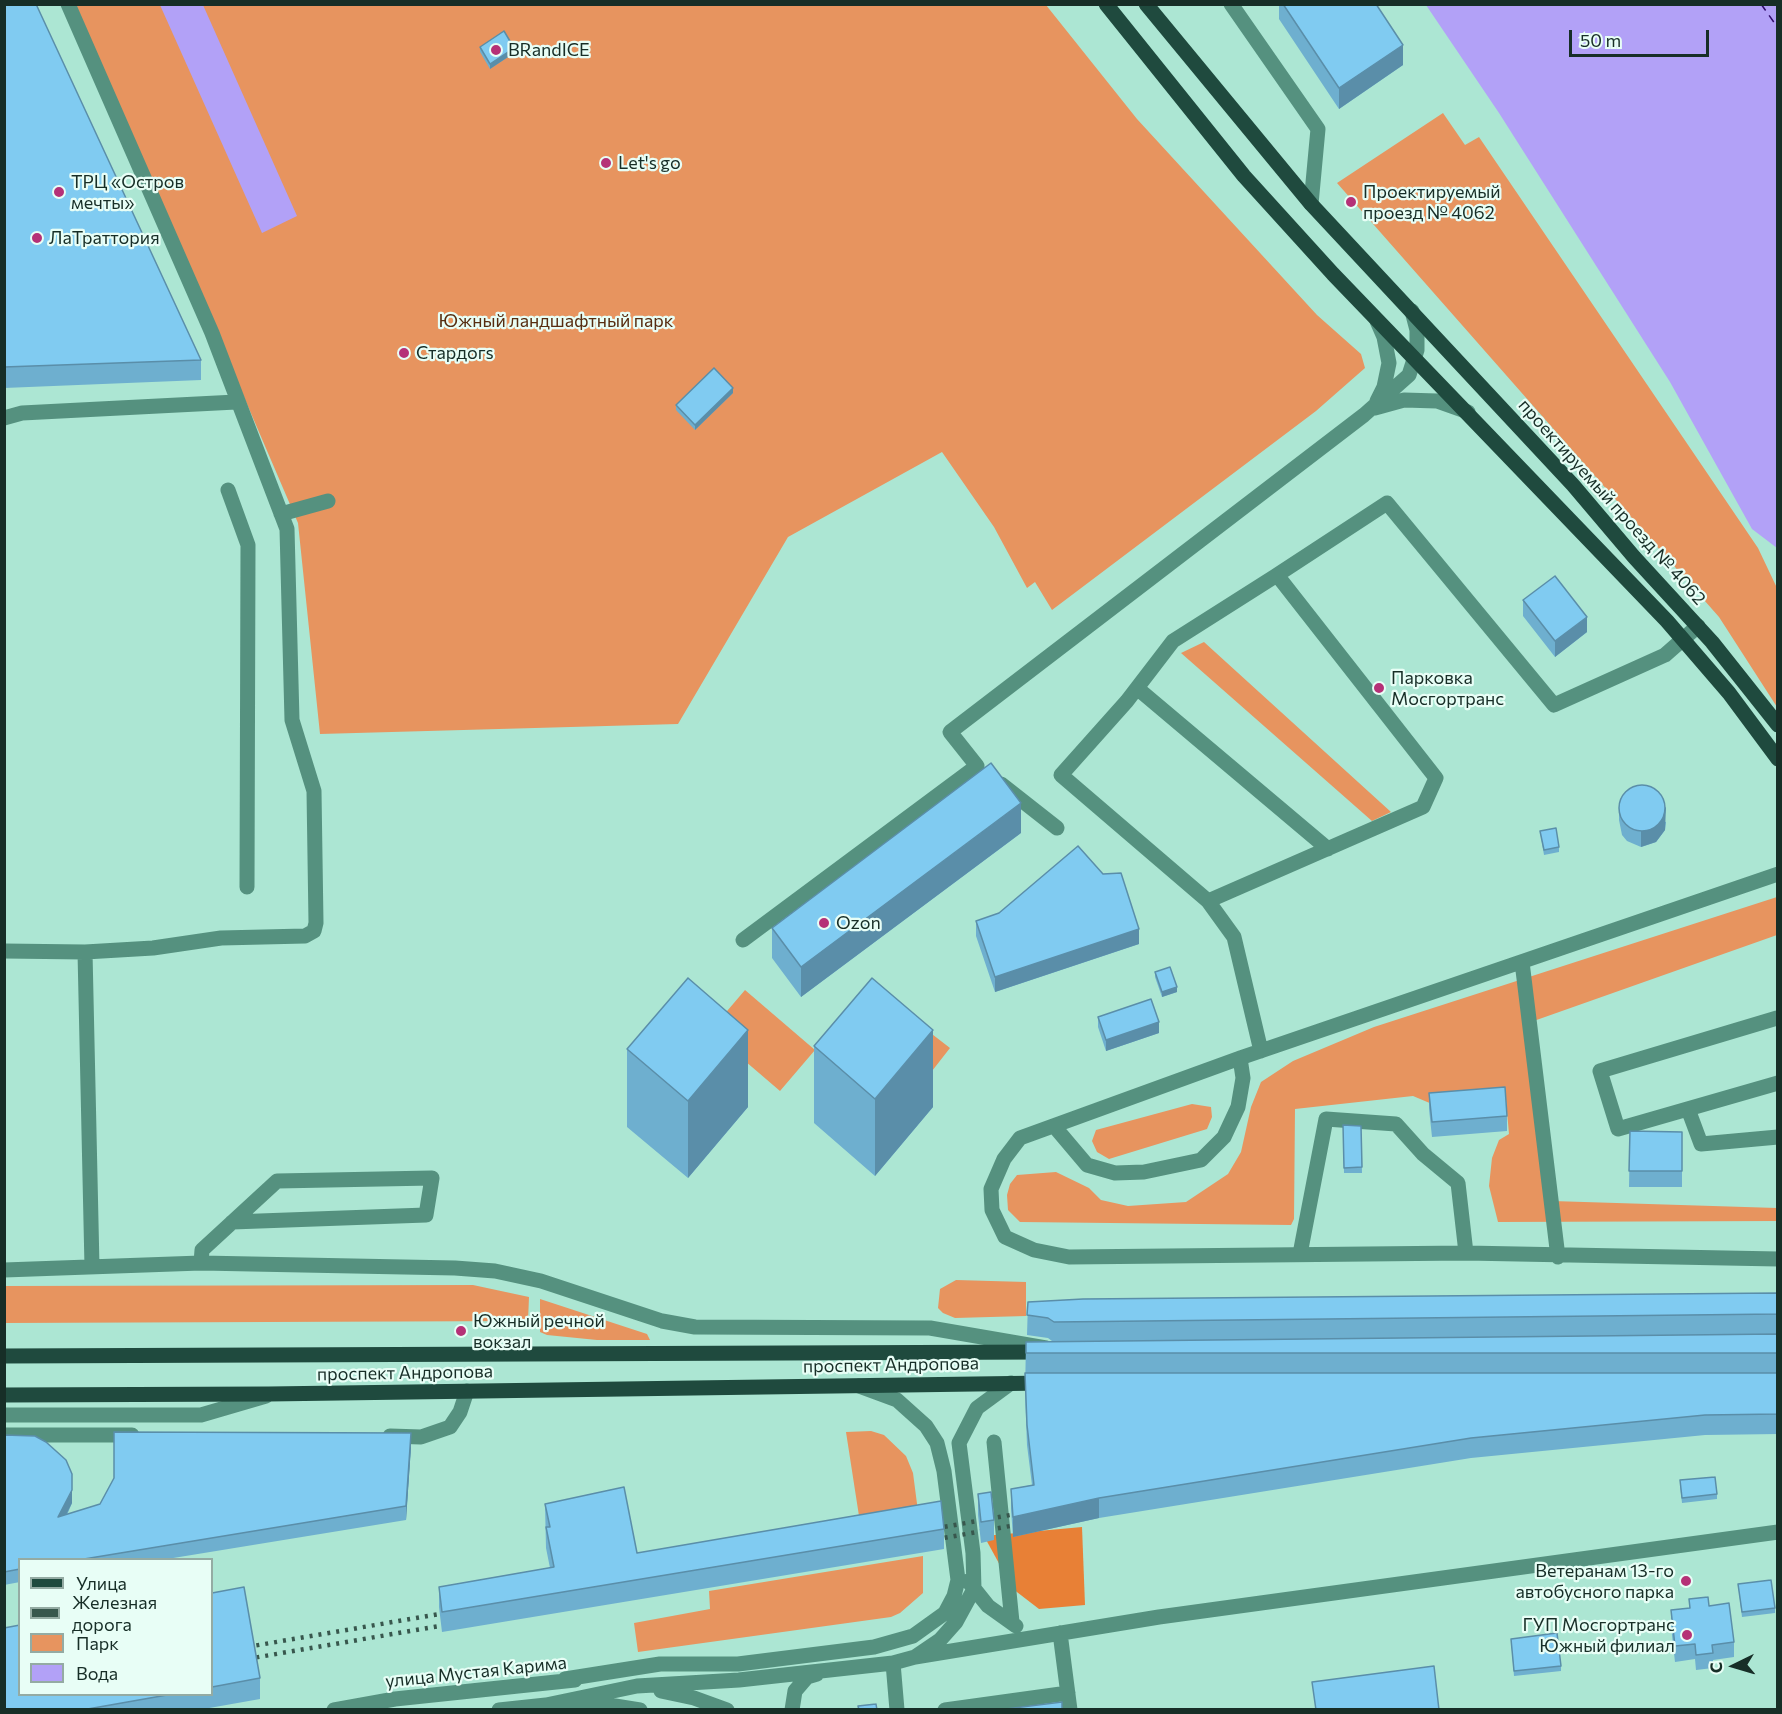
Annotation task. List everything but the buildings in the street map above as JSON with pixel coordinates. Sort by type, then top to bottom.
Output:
[{"type":"main road","points":[[1106,4],[1244,176],[1376,320],[1416,357],[1684,639],[1729,693],[1778,759]]},
{"type":"main road","name":"проектируемый проезд № 4062","points":[[1146,4],[1311,204],[1573,485],[1698,626],[1778,724]]},
{"type":"main road","name":"проспект Андропова","points":[[4,1356],[1057,1351]]},
{"type":"main road","name":"проспект Андропова","points":[[4,1395],[269,1394],[1057,1383]]},
{"type":"street","points":[[4,951],[85,952],[153,948],[221,938],[305,936],[314,931],[314,791],[292,720],[287,529],[236,402],[212,333],[68,4]]},
{"type":"street","points":[[1231,4],[1318,129],[1311,204]]},
{"type":"street","points":[[1057,828],[977,766],[950,732],[1372,409],[1409,375],[1416,357],[1417,330],[1412,311]]},
{"type":"street","points":[[1372,409],[1384,387],[1389,363],[1384,337],[1376,320]]},
{"type":"street","points":[[1372,409],[1404,400],[1437,401],[1469,412]]},
{"type":"street","points":[[4,418],[22,413],[236,402]]},
{"type":"street","points":[[228,490],[248,545],[247,887]]},
{"type":"street","points":[[281,514],[328,501]]},
{"type":"street","points":[[1261,1051],[1234,937],[1208,901],[1061,775],[1137,688],[1173,641],[1387,502],[1554,705],[1665,655],[1698,626]]},
{"type":"street","points":[[1208,901],[1423,807],[1436,778],[1277,574]]},
{"type":"street","points":[[1137,688],[1328,849]]},
{"type":"street","points":[[743,940],[977,766]]},
{"type":"street","points":[[1778,874],[1240,1058],[1020,1138],[1004,1159],[991,1189],[992,1210],[1005,1237],[1034,1250],[1069,1257],[1466,1253],[1558,1257],[1778,1260]]},
{"type":"street","points":[[85,952],[92,1267]]},
{"type":"street","points":[[1522,962],[1558,1257]]},
{"type":"street","points":[[1777,1018],[1600,1071],[1618,1129],[1778,1083]]},
{"type":"street","points":[[1054,1126],[1087,1165],[1115,1173],[1144,1172],[1202,1160],[1224,1137],[1238,1107],[1243,1078],[1240,1058]]},
{"type":"street","points":[[1688,1109],[1701,1144],[1778,1137]]},
{"type":"street","points":[[1300,1254],[1326,1119],[1396,1124],[1424,1154],[1458,1183],[1466,1253]]},
{"type":"street","points":[[201,1263],[202,1250],[232,1222],[277,1181],[432,1178],[426,1215],[232,1222]]},
{"type":"street","points":[[4,1270],[201,1263],[333,1264],[495,1271],[586,1295],[662,1321],[695,1327],[930,1328],[1057,1351]]},
{"type":"street","points":[[915,1658],[940,1640],[956,1622],[974,1589],[973,1553],[959,1443],[977,1408],[1011,1383]]},
{"type":"street","points":[[565,1679],[660,1664],[738,1664],[874,1647],[913,1636],[945,1613],[954,1596],[958,1580],[944,1471],[937,1443],[926,1426],[897,1400],[854,1385]]},
{"type":"street","points":[[374,1436],[421,1437],[450,1427],[460,1412],[467,1391]]},
{"type":"street","points":[[4,1415],[201,1415],[269,1394]]},
{"type":"street","points":[[4,1435],[148,1435]]},
{"type":"street","points":[[994,1442],[1012,1622]]},
{"type":"street","points":[[499,1710],[546,1705],[638,1686],[712,1683],[893,1663],[1030,1637],[1778,1532]]},
{"type":"street","points":[[955,1555],[962,1573],[988,1606],[1030,1637]]},
{"type":"street","points":[[1060,1633],[1070,1710]]},
{"type":"street","points":[[893,1663],[897,1710]]},
{"type":"street","points":[[711,1706],[709,1696],[712,1683],[722,1672],[738,1664]]},
{"type":"street","points":[[792,1710],[795,1691],[800,1684],[807,1677],[825,1671]]},
{"type":"street","name":"улица Мустая Карима","points":[[334,1710],[395,1699],[565,1679],[638,1686],[727,1710]]},
{"type":"street","points":[[945,1710],[1068,1693]]},
{"type":"street","points":[[546,1705],[615,1706],[640,1710]]},
{"type":"green space","name":"Южный ландшафтный парк","points":[[76,5],[1046,5],[1137,119],[1317,315],[1361,354],[1365,368],[1316,411],[1052,610],[1035,582],[1027,588],[994,527],[942,452],[788,537],[678,724],[320,734],[298,523]]},
{"type":"green space","points":[[1443,113],[1465,145],[1479,137],[1758,548],[1777,588],[1777,707],[1719,617],[1337,183]]},
{"type":"green space","points":[[1204,642],[1391,812],[1372,821],[1181,653]]},
{"type":"green space","points":[[1777,897],[1777,935],[1528,1023],[1552,1201],[1777,1208],[1777,1221],[1498,1222],[1489,1186],[1492,1158],[1499,1140],[1509,1134],[1506,1100],[1432,1104],[1413,1096],[1295,1109],[1294,1219],[1291,1225],[1020,1222],[1008,1210],[1007,1195],[1010,1184],[1017,1175],[1056,1172],[1089,1188],[1101,1200],[1128,1206],[1186,1202],[1228,1174],[1241,1152],[1251,1107],[1261,1082],[1293,1061],[1374,1027]]},
{"type":"green space","points":[[745,990],[815,1050],[780,1091],[710,1031]]},
{"type":"green space","points":[[906,1014],[950,1048],[932,1071]]},
{"type":"green space","points":[[1192,1104],[1211,1107],[1212,1117],[1207,1129],[1109,1159],[1097,1152],[1092,1141],[1096,1130]]},
{"type":"green space","points":[[956,1280],[1026,1282],[1026,1316],[955,1318],[943,1313],[938,1308],[940,1289]]},
{"type":"green space","points":[[473,1285],[529,1297],[528,1321],[5,1323],[5,1286]]},
{"type":"green space","points":[[540,1299],[647,1334],[650,1340],[597,1340],[547,1335],[540,1332]]},
{"type":"green space","points":[[871,1431],[884,1435],[906,1456],[913,1473],[919,1519],[861,1529],[846,1432]]},
{"type":"green space","points":[[923,1556],[923,1593],[900,1613],[891,1617],[638,1652],[634,1623],[710,1609],[709,1591]]},
{"type":"shaded area","points":[[1082,1527],[1085,1605],[1039,1609],[1013,1589],[984,1536]]},
{"type":"water","points":[[160,5],[203,5],[297,216],[262,233]]},
{"type":"water","points":[[1426,5],[1777,5],[1777,548],[1752,529],[1670,382],[1499,113]]},
{"type":"ferry route","points":[[1761,4],[1778,28]]},
{"type":"railway","points":[[927,1530],[1027,1512]]},
{"type":"railway","points":[[927,1541],[1027,1523]]},
{"type":"railway","points":[[213,1653],[457,1611]]},
{"type":"railway","points":[[213,1665],[457,1623]]},
{"type":"place","name":"BRandICE","points":[[496,50]]},
{"type":"place","name":"Let's go","points":[[606,163]]},
{"type":"place","name":"ТРЦ «Остров мечты»","points":[[59,192]]},
{"type":"place","name":"Проектируемый проезд № 4062","points":[[1351,202]]},
{"type":"place","name":"ЛаТраттория","points":[[37,238]]},
{"type":"place","name":"Стардогs","points":[[404,353]]},
{"type":"place","name":"Парковка Мосгортранс","points":[[1379,688]]},
{"type":"place","name":"Ozon","points":[[824,923]]},
{"type":"place","name":"Южный речной вокзал","points":[[461,1331]]},
{"type":"place","name":"Ветеранам 13-го автобусного парка","points":[[1686,1581]]},
{"type":"place","name":"ГУП Мосгортранс Южный филиал","points":[[1687,1635]]}]
